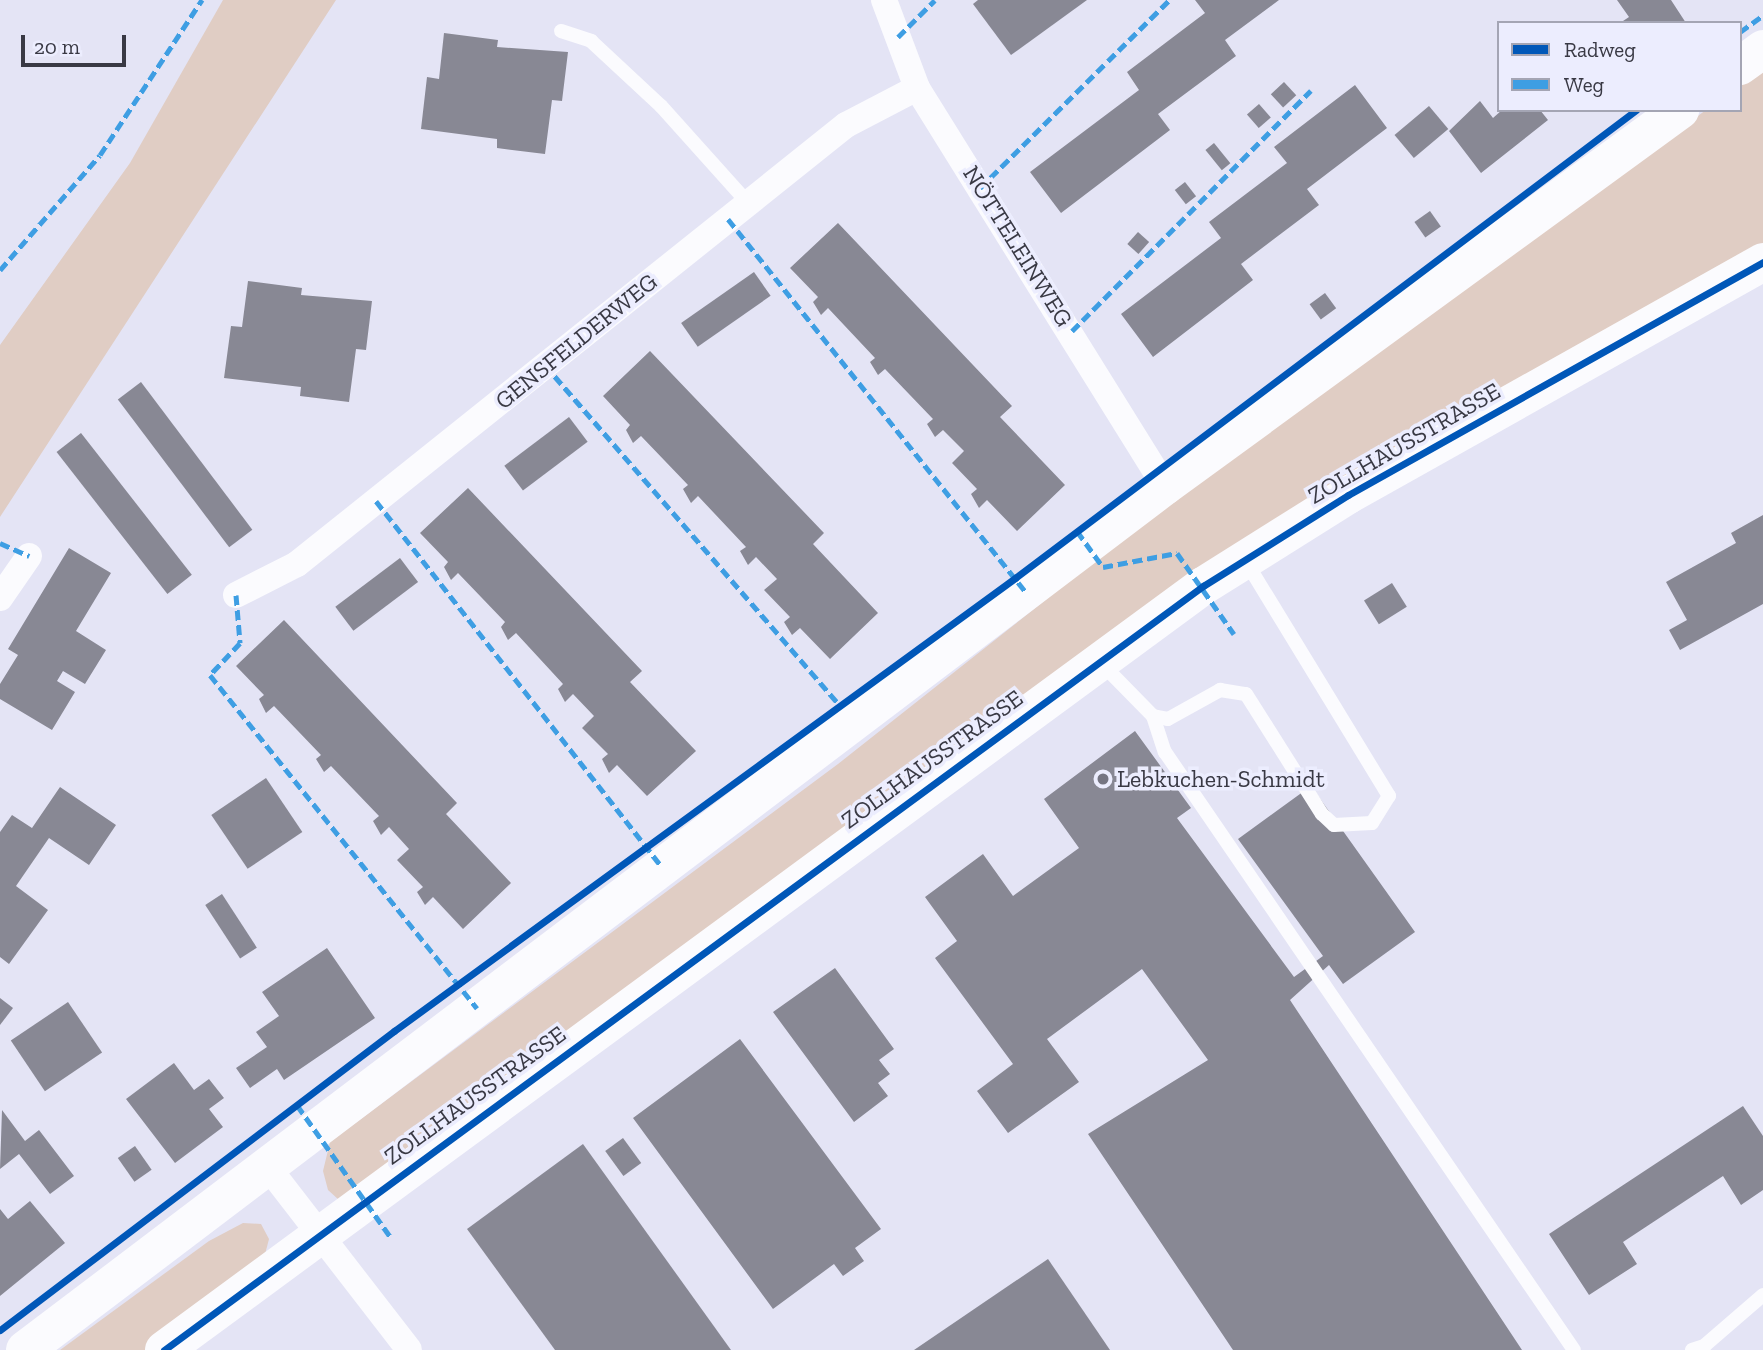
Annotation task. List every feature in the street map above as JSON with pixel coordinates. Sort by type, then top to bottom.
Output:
[{"type":"main road","points":[[1742,65],[1763,49]]},
{"type":"main road","points":[[25,1350],[1165,486],[1677,112]]},
{"type":"main road","name":"ZOLLHAUSSTRASSE","points":[[164,1350],[1098,660],[1244,559],[1360,488],[1763,262]]},
{"type":"street","name":"NÖTTELEINWEG","points":[[884,0],[917,88],[1165,486]]},
{"type":"street","name":"GENSFELDERWEG","points":[[236,595],[297,564],[846,125],[917,88]]},
{"type":"street","points":[[0,598],[29,556]]},
{"type":"street","points":[[267,1166],[409,1350]]},
{"type":"lane","points":[[561,31],[591,41],[631,78],[748,203]]},
{"type":"lane","points":[[1153,716],[1168,719],[1220,690],[1246,694],[1322,814],[1334,825],[1372,823],[1389,796],[1244,559]]},
{"type":"lane","points":[[1098,660],[1153,716],[1165,752],[1574,1350]]},
{"type":"lane","points":[[1692,1350],[1704,1346],[1763,1296]]},
{"type":"shaded area","points":[[223,0],[336,0],[0,517],[0,345],[130,163]]},
{"type":"shaded area","points":[[1763,68],[1763,259],[1346,492],[339,1200],[328,1190],[323,1171],[330,1142],[838,764],[1182,492],[1703,112],[1742,112],[1742,84]]},
{"type":"shaded area","points":[[243,1223],[261,1224],[269,1239],[263,1262],[151,1350],[60,1350],[209,1241]]},
{"type":"building","points":[[978,0],[1087,0],[1011,55],[973,4]]},
{"type":"building","points":[[1195,0],[1279,0],[1225,40],[1236,56],[1158,114],[1170,130],[1061,213],[1030,172],[1139,90],[1127,72],[1205,13]]},
{"type":"building","points":[[1617,0],[1671,0],[1685,21],[1623,21],[1629,17]]},
{"type":"building","points":[[444,33],[498,40],[497,47],[568,52],[562,101],[552,100],[545,154],[497,148],[497,139],[421,129],[427,77],[439,79]]},
{"type":"building","points":[[1284,82],[1296,95],[1283,107],[1271,94]]},
{"type":"building","points":[[1355,85],[1387,128],[1307,189],[1319,205],[1241,264],[1253,280],[1153,357],[1121,314],[1221,238],[1209,222],[1287,163],[1274,147]]},
{"type":"building","points":[[1480,101],[1493,118],[1500,112],[1542,112],[1548,120],[1481,173],[1449,131]]},
{"type":"building","points":[[1259,104],[1271,118],[1259,128],[1247,114]]},
{"type":"building","points":[[1429,106],[1448,129],[1414,158],[1395,135]]},
{"type":"building","points":[[1214,143],[1230,163],[1222,170],[1205,150]]},
{"type":"building","points":[[1185,182],[1196,196],[1186,204],[1175,190]]},
{"type":"building","points":[[1430,211],[1441,227],[1425,237],[1414,222]]},
{"type":"building","points":[[838,223],[1012,406],[1000,417],[1065,485],[1017,531],[987,500],[979,508],[971,494],[977,489],[952,463],[964,451],[943,430],[935,437],[927,424],[933,419],[885,369],[878,375],[870,362],[875,358],[828,308],[821,315],[813,302],[818,297],[790,268]]},
{"type":"building","points":[[1138,232],[1149,242],[1138,254],[1127,244]]},
{"type":"building","points":[[754,272],[771,296],[698,347],[681,323]]},
{"type":"building","points":[[248,281],[302,288],[301,295],[372,301],[366,350],[356,349],[349,402],[300,396],[301,387],[224,378],[231,326],[242,327]]},
{"type":"building","points":[[1325,293],[1336,308],[1321,320],[1310,304]]},
{"type":"building","points":[[650,351],[824,533],[813,544],[878,613],[830,659],[800,628],[792,635],[784,622],[790,617],[764,590],[777,579],[756,557],[748,565],[740,551],[746,547],[698,496],[691,503],[683,489],[688,485],[641,436],[633,443],[626,430],[630,425],[603,396]]},
{"type":"building","points":[[141,382],[252,530],[229,547],[118,399]]},
{"type":"building","points":[[569,417],[588,442],[523,491],[504,466]]},
{"type":"building","points":[[81,433],[192,575],[167,594],[57,452]]},
{"type":"building","points":[[468,488],[642,671],[630,682],[696,751],[647,796],[617,765],[609,773],[602,759],[608,754],[582,728],[594,716],[573,694],[565,702],[558,689],[563,684],[516,633],[508,640],[501,627],[505,622],[458,573],[451,580],[444,567],[448,562],[420,533]]},
{"type":"building","points":[[1763,515],[1763,604],[1680,650],[1669,630],[1687,620],[1666,582],[1736,543],[1731,533]]},
{"type":"building","points":[[69,548],[111,573],[76,631],[106,650],[85,684],[63,671],[57,681],[75,692],[52,730],[0,699],[0,684],[18,655],[8,649]]},
{"type":"building","points":[[400,558],[418,582],[353,631],[335,607]]},
{"type":"building","points":[[1392,583],[1407,607],[1379,624],[1364,600]]},
{"type":"building","points":[[284,620],[457,803],[446,814],[511,883],[463,929],[433,897],[425,905],[417,892],[423,887],[397,860],[409,849],[389,827],[381,835],[373,821],[379,816],[331,766],[324,772],[316,759],[321,755],[274,706],[266,713],[259,699],[264,695],[236,666]]},
{"type":"building","points":[[1135,731],[1191,808],[1177,818],[1294,977],[1323,956],[1238,839],[1311,786],[1415,932],[1343,984],[1329,965],[1290,1000],[1522,1350],[1233,1350],[1088,1134],[1208,1060],[1142,969],[1047,1039],[1079,1082],[1008,1133],[977,1091],[1013,1064],[935,958],[957,941],[925,897],[983,854],[1013,896],[1079,848],[1044,799]]},
{"type":"building","points":[[266,778],[302,832],[248,869],[211,815]]},
{"type":"building","points":[[60,787],[116,825],[89,865],[49,838],[16,886],[48,910],[9,964],[0,957],[0,832],[12,815],[32,828]]},
{"type":"building","points":[[222,894],[257,948],[240,959],[205,905]]},
{"type":"building","points":[[327,948],[375,1018],[284,1080],[277,1069],[250,1088],[236,1068],[267,1047],[256,1032],[279,1016],[262,992]]},
{"type":"building","points":[[835,968],[894,1049],[879,1060],[890,1074],[878,1083],[888,1096],[854,1122],[773,1012]]},
{"type":"building","points":[[0,998],[13,1008],[0,1025]]},
{"type":"building","points":[[68,1002],[102,1053],[45,1091],[11,1041]]},
{"type":"building","points":[[740,1039],[881,1229],[855,1248],[864,1261],[843,1276],[834,1264],[773,1309],[633,1118]]},
{"type":"building","points":[[174,1063],[194,1090],[209,1079],[224,1098],[209,1109],[223,1127],[175,1163],[126,1099]]},
{"type":"building","points":[[1743,1106],[1763,1136],[1763,1190],[1741,1205],[1723,1176],[1623,1242],[1637,1264],[1589,1295],[1549,1234]]},
{"type":"building","points":[[2,1110],[25,1141],[39,1130],[74,1176],[50,1194],[19,1154],[0,1169]]},
{"type":"building","points":[[623,1138],[641,1163],[623,1176],[605,1151]]},
{"type":"building","points":[[583,1144],[731,1350],[555,1350],[467,1229]]},
{"type":"building","points":[[135,1146],[152,1170],[134,1182],[118,1158]]},
{"type":"building","points":[[30,1201],[65,1243],[0,1296],[0,1209],[8,1219]]},
{"type":"building","points":[[1048,1259],[1110,1350],[914,1350]]},
{"type":"marked path","points":[[0,270],[100,155],[202,0]]},
{"type":"marked path","points":[[898,37],[935,0]]},
{"type":"marked path","points":[[980,188],[1169,0]]},
{"type":"marked path","points":[[1742,31],[1763,15]]},
{"type":"marked path","points":[[1072,331],[1311,90]]},
{"type":"marked path","points":[[728,219],[1025,591]]},
{"type":"marked path","points":[[545,365],[839,705]]},
{"type":"marked path","points":[[376,501],[661,866]]},
{"type":"marked path","points":[[1077,531],[1103,567],[1177,553],[1234,634]]},
{"type":"marked path","points":[[0,543],[29,556]]},
{"type":"marked path","points":[[236,595],[240,643],[210,675],[477,1008]]},
{"type":"marked path","points":[[297,1105],[391,1238]]},
{"type":"cycle path","points":[[0,1330],[394,1031],[1015,578],[1633,112]]},
{"type":"cycle path","points":[[164,1350],[1203,586],[1348,495],[1763,262]]},
{"type":"place","name":"Lebkuchen-Schmidt","points":[[1103,779]]}]
